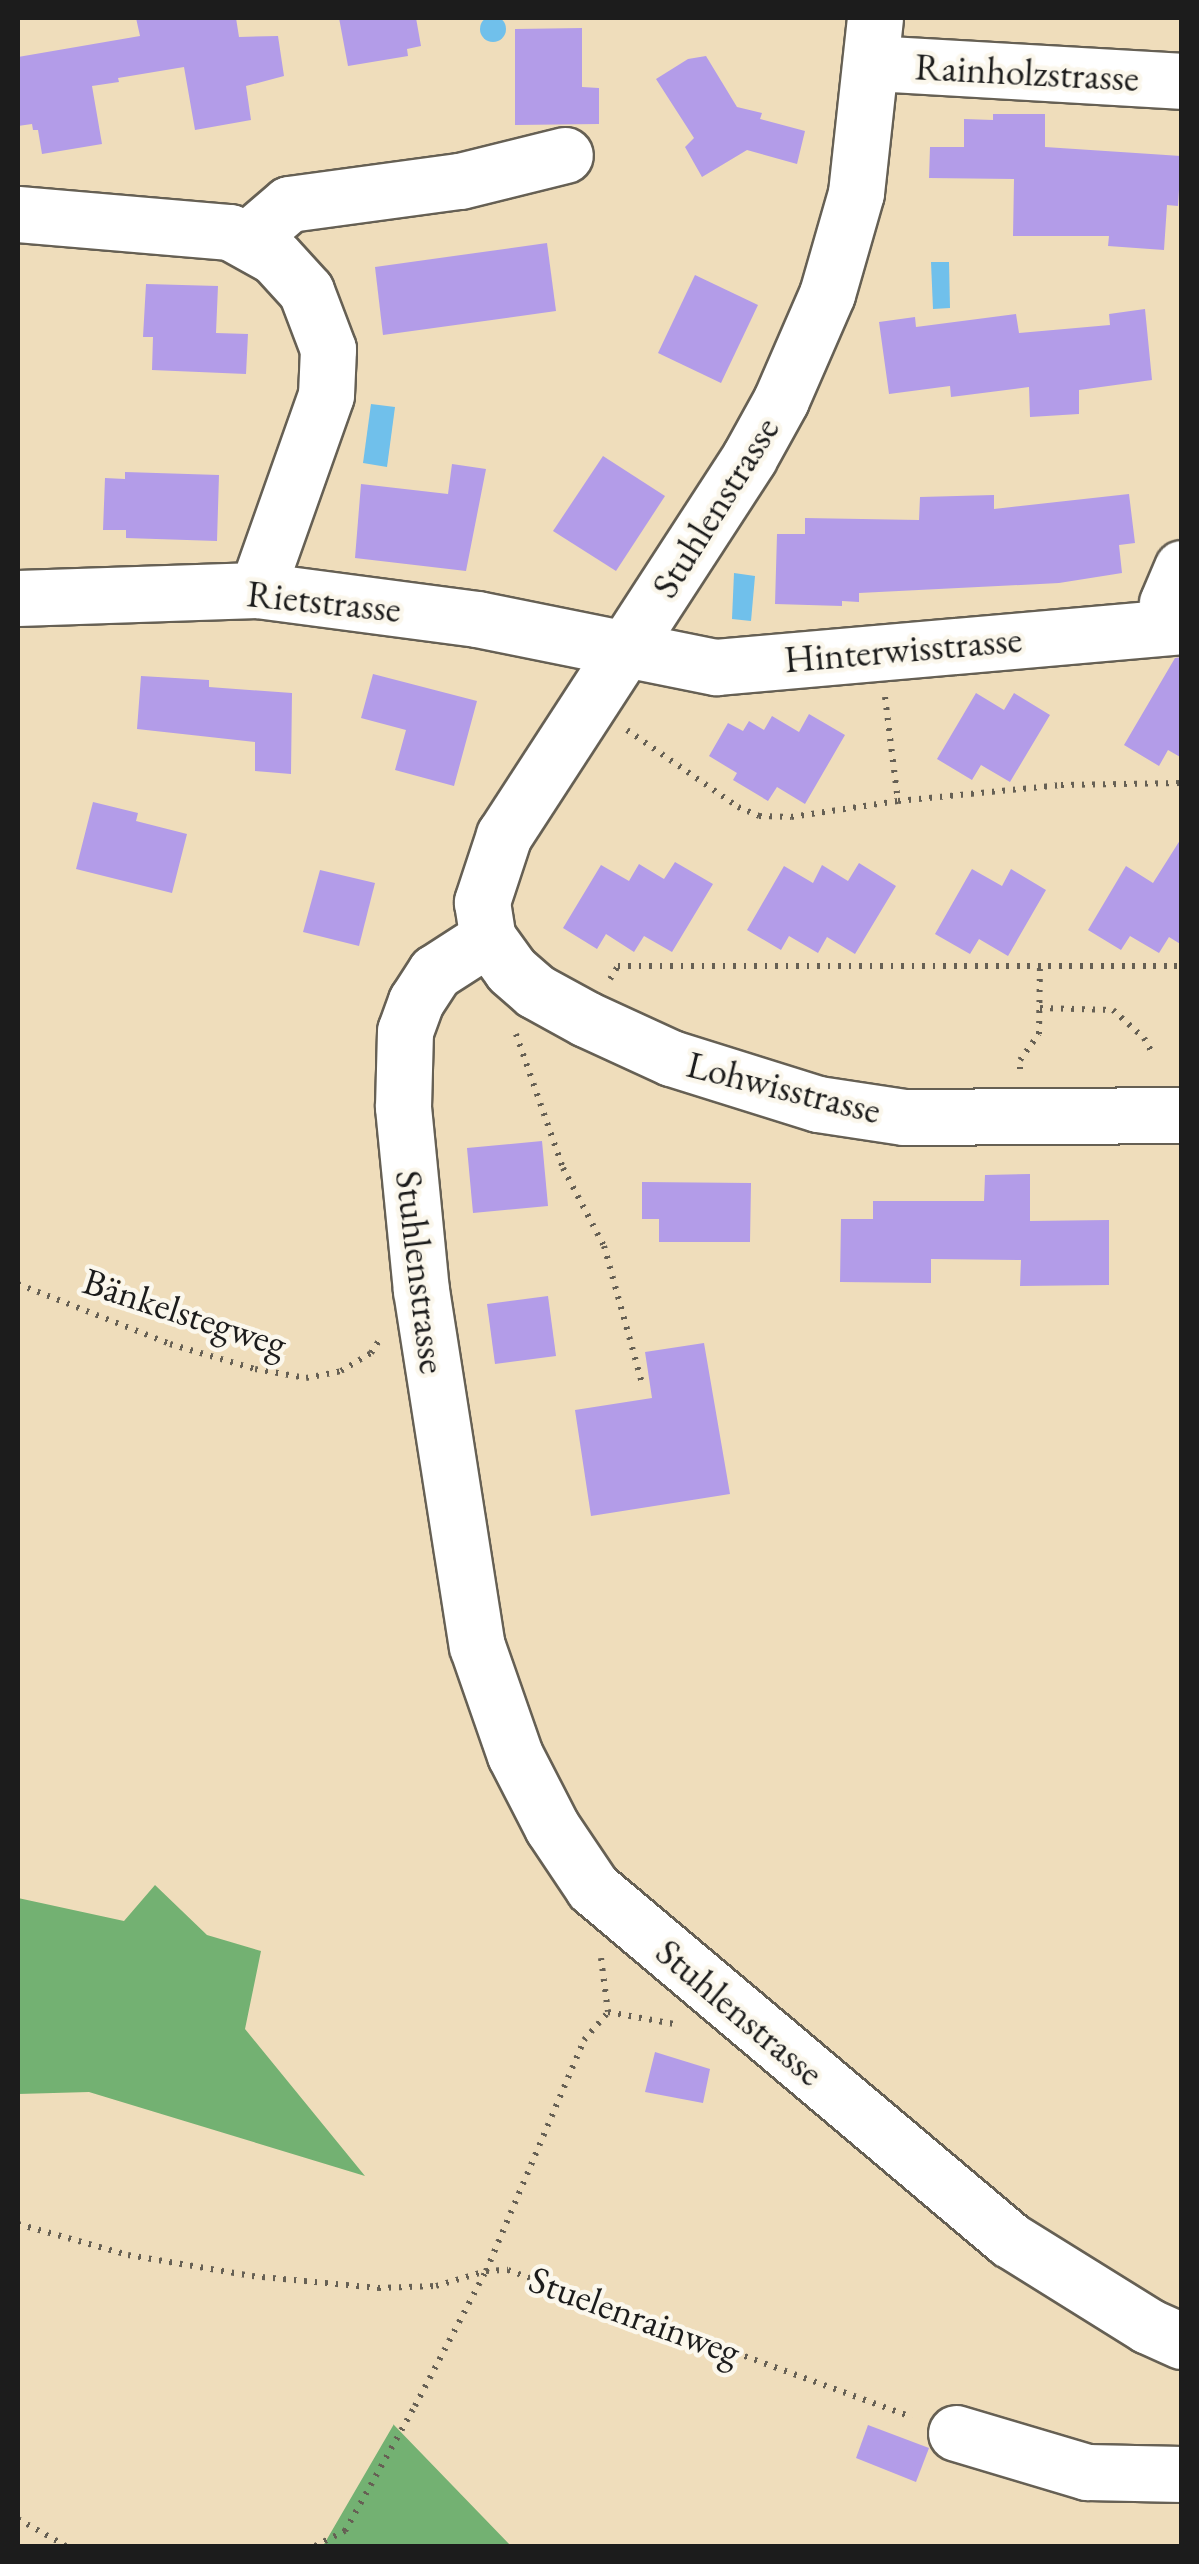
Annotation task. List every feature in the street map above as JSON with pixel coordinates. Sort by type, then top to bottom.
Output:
[{"type":"street","name":"Rainholzstrasse","points":[[874,40],[1182,80]]},
{"type":"street","name":"Stuhlenstrasse","points":[[874,40],[856,193],[827,294],[782,400],[749,458],[504,835],[482,902],[499,954],[435,972],[416,1001],[405,1031],[403,1106],[420,1290],[477,1646],[515,1755],[552,1827],[592,1888],[1010,2240],[1148,2326],[1182,2341]]},
{"type":"street","points":[[247,240],[289,204],[460,181],[564,154]]},
{"type":"street","points":[[18,214],[82,222],[206,228],[247,240],[275,257],[306,291],[324,330],[330,370],[322,419],[257,590]]},
{"type":"street","points":[[1175,626],[1167,603],[1182,568]]},
{"type":"street","name":"Rietstrasse","points":[[18,598],[257,590],[477,619],[627,647]]},
{"type":"street","name":"Hinterwisstrasse","points":[[627,647],[685,664],[716,667],[1175,626]]},
{"type":"street","name":"Lohwisstrasse","points":[[499,954],[586,1019],[718,1076],[818,1104],[904,1117],[1182,1115]]},
{"type":"street","points":[[956,2433],[1087,2472],[1182,2474]]},
{"type":"path","points":[[879,650],[898,801]]},
{"type":"path","points":[[623,727],[738,807],[759,816],[791,817],[1061,784],[1182,783]]},
{"type":"path","points":[[499,954],[503,997],[563,1168],[604,1246],[643,1387]]},
{"type":"path","points":[[586,1019],[618,966],[1182,966]]},
{"type":"path","points":[[1020,1071],[1020,1060],[1039,1034],[1040,966]]},
{"type":"path","points":[[1040,1008],[1113,1010],[1144,1038],[1154,1054]]},
{"type":"path","name":"Bänkelstegweg","points":[[18,1284],[170,1344],[255,1369],[306,1378],[341,1371],[371,1353],[402,1305],[420,1290]]},
{"type":"path","points":[[314,2546],[345,2531],[486,2270],[584,2040],[608,2012]]},
{"type":"path","name":"Stuelenrainweg","points":[[18,2224],[128,2256],[252,2276],[378,2288],[436,2286],[486,2270],[539,2279],[956,2433]]},
{"type":"path","points":[[18,2519],[66,2546]]},
{"type":"green space","points":[[155,1885],[207,1935],[261,1951],[245,2029],[365,2176],[89,2092],[18,2094],[18,1898],[124,1921]]},
{"type":"green space","points":[[394,2425],[511,2546],[323,2546]]},
{"type":"water","points":[[493,16],[502,20],[506,29],[502,38],[493,42],[484,38],[480,29],[484,20]]},
{"type":"water","points":[[931,262],[949,262],[950,308],[933,309]]},
{"type":"water","points":[[371,404],[395,407],[387,467],[363,463]]},
{"type":"water","points":[[734,573],[755,576],[751,621],[732,619]]},
{"type":"building","points":[[136,18],[236,18],[239,37],[278,36],[284,76],[246,86],[251,120],[195,130],[184,67],[92,86],[102,144],[42,154],[38,130],[33,130],[32,124],[18,126],[18,57],[140,36]]},
{"type":"building","points":[[339,18],[416,18],[421,46],[407,49],[408,56],[348,66]]},
{"type":"building","points":[[582,28],[582,87],[599,88],[599,124],[515,125],[515,29]]},
{"type":"building","points":[[706,56],[737,107],[762,113],[760,119],[805,131],[797,164],[747,150],[702,177],[685,147],[694,138],[656,79],[688,59]]},
{"type":"building","points":[[993,114],[1045,114],[1045,147],[1181,156],[1178,206],[1167,205],[1164,250],[1108,246],[1109,236],[1013,236],[1014,179],[929,178],[930,147],[964,147],[964,119],[993,120]]},
{"type":"building","points":[[547,243],[556,311],[383,335],[375,267]]},
{"type":"building","points":[[695,275],[758,305],[721,383],[658,353]]},
{"type":"building","points":[[146,284],[218,286],[216,333],[248,334],[246,374],[152,370],[153,337],[143,337]]},
{"type":"building","points":[[1145,309],[1152,380],[1079,390],[1079,414],[1030,417],[1029,387],[951,397],[950,386],[889,394],[879,322],[915,317],[916,327],[1016,314],[1019,333],[1110,325],[1109,314]]},
{"type":"building","points":[[603,456],[665,496],[616,571],[553,531]]},
{"type":"building","points":[[452,464],[486,469],[466,571],[355,558],[361,484],[448,494]]},
{"type":"building","points":[[125,472],[219,475],[217,541],[126,538],[126,530],[103,530],[105,478],[125,479]]},
{"type":"building","points":[[1129,494],[1135,543],[1119,545],[1122,573],[1059,583],[859,593],[859,602],[842,601],[842,606],[775,604],[777,534],[805,534],[805,518],[919,520],[920,497],[994,495],[994,509]]},
{"type":"building","points":[[1182,657],[1182,758],[1168,750],[1159,766],[1124,745],[1175,658]]},
{"type":"building","points":[[373,674],[477,701],[454,786],[395,770],[406,730],[361,718]]},
{"type":"building","points":[[141,676],[209,680],[209,687],[292,693],[291,774],[255,771],[255,742],[137,729]]},
{"type":"building","points":[[976,693],[1004,710],[1014,693],[1050,715],[1010,782],[981,765],[972,780],[937,759]]},
{"type":"building","points":[[809,714],[845,735],[805,804],[777,787],[768,801],[733,780],[737,773],[709,756],[728,723],[743,731],[749,721],[764,730],[772,716],[799,732]]},
{"type":"building","points":[[93,802],[138,813],[136,821],[187,834],[172,893],[76,869]]},
{"type":"building","points":[[1182,837],[1182,945],[1169,937],[1159,953],[1130,936],[1121,950],[1088,930],[1126,866],[1153,883]]},
{"type":"building","points":[[675,862],[713,884],[672,952],[644,936],[634,952],[606,934],[597,949],[563,928],[601,865],[629,881],[639,864],[664,879]]},
{"type":"building","points":[[859,863],[896,886],[855,954],[827,937],[818,953],[789,936],[781,950],[747,930],[784,866],[813,883],[822,865],[848,881]]},
{"type":"building","points":[[972,869],[1002,886],[1011,869],[1046,890],[1008,956],[979,939],[970,954],[935,934]]},
{"type":"building","points":[[320,870],[375,883],[359,946],[303,932]]},
{"type":"building","points":[[542,1141],[548,1206],[473,1213],[467,1148]]},
{"type":"building","points":[[1030,1174],[1030,1221],[1109,1220],[1109,1285],[1020,1286],[1021,1260],[931,1259],[931,1283],[840,1282],[841,1219],[873,1219],[873,1201],[984,1201],[985,1175]]},
{"type":"building","points":[[642,1182],[751,1183],[750,1242],[659,1242],[659,1219],[642,1219]]},
{"type":"building","points":[[548,1296],[556,1356],[495,1364],[487,1304]]},
{"type":"building","points":[[704,1343],[730,1494],[591,1516],[575,1410],[652,1398],[645,1352]]},
{"type":"building","points":[[655,2052],[710,2069],[703,2103],[645,2092]]},
{"type":"building","points":[[868,2425],[929,2448],[916,2482],[856,2458]]}]
